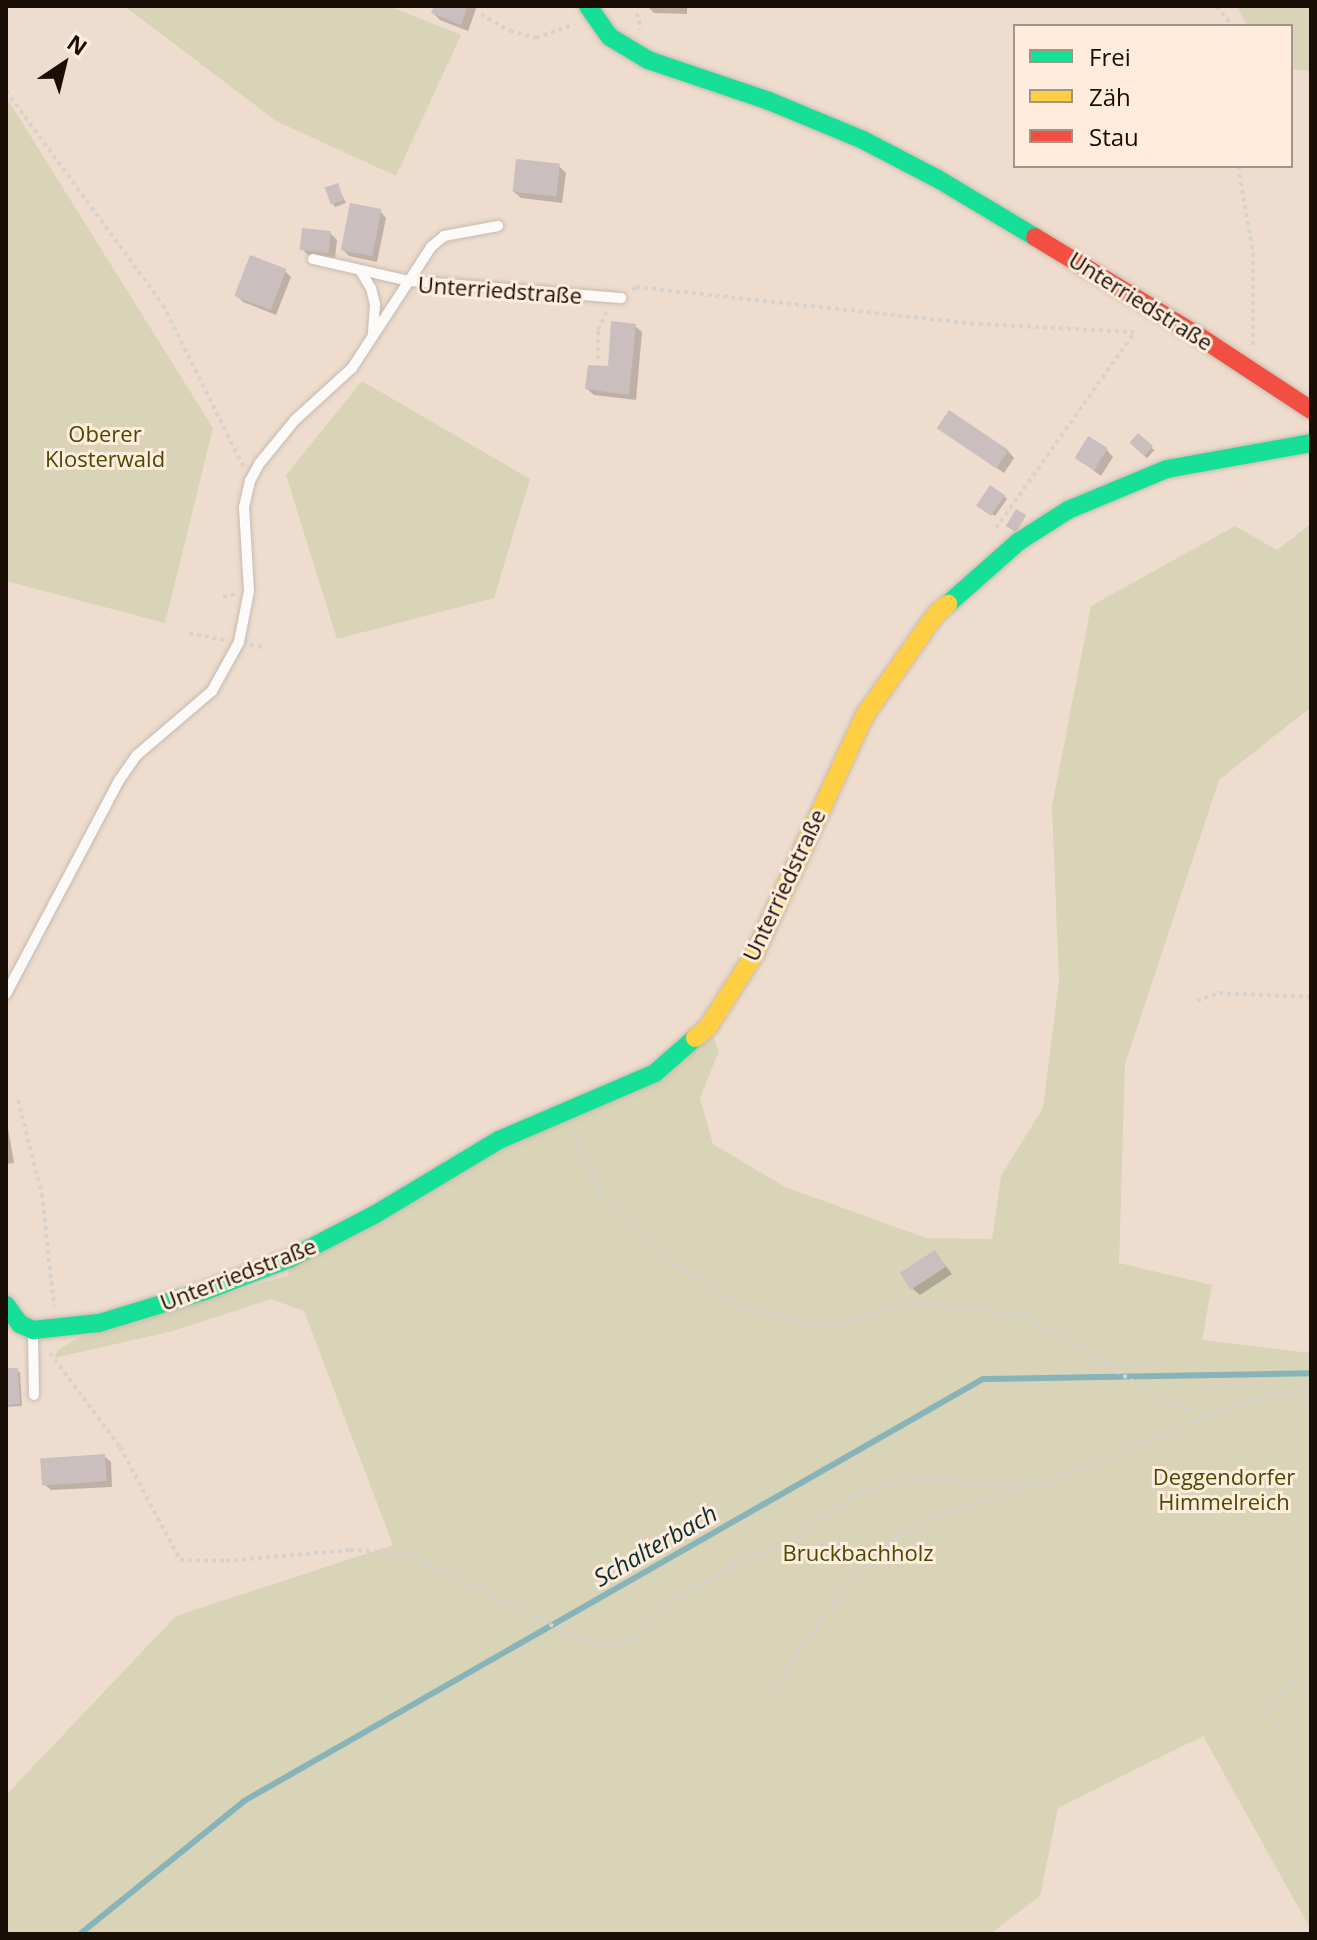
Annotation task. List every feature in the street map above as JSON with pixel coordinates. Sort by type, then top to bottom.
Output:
[{"type":"street","name":"Unterriedstraße","points":[[589,11],[622,46],[648,60],[769,101],[863,140],[938,179],[1200,337],[1311,410]]},
{"type":"street","name":"Unterriedstraße","points":[[34,1329],[99,1323],[205,1291],[289,1259],[374,1215],[499,1140],[655,1073],[708,1027],[754,955],[820,806],[865,715],[936,614],[1018,542],[1068,510],[1167,469],[1311,443]]},
{"type":"street","points":[[6,1305],[34,1329]]},
{"type":"lane","points":[[313,259],[409,281],[431,247],[444,236],[498,226]]},
{"type":"lane","points":[[360,270],[371,288],[375,304],[373,338]]},
{"type":"lane","name":"Unterriedstraße","points":[[6,994],[120,779],[137,755],[212,691],[239,642],[249,591],[244,534],[250,481],[269,449],[352,368],[409,281],[621,298]]},
{"type":"lane","points":[[34,1329],[34,1395]]},
{"type":"path","points":[[1217,6],[1230,24]]},
{"type":"path","points":[[481,14],[510,31],[536,38],[563,30],[589,11]]},
{"type":"path","points":[[6,91],[163,305],[250,481]]},
{"type":"path","points":[[1238,168],[1253,253],[1252,350]]},
{"type":"path","points":[[598,359],[598,330],[607,310],[636,287],[979,324],[1134,332],[994,531]]},
{"type":"path","points":[[1197,1001],[1219,993],[1311,997]]},
{"type":"path","points":[[18,1100],[42,1194],[55,1301],[34,1329],[120,1447],[180,1560],[226,1561],[350,1550],[406,1553],[573,1636],[612,1646],[633,1640],[666,1607],[734,1565],[777,1551],[817,1526],[853,1497],[884,1485],[922,1479],[999,1485],[1047,1483]]},
{"type":"path","points":[[561,1111],[604,1199],[658,1254],[743,1307],[791,1321],[833,1325],[914,1303],[1022,1315],[1063,1336],[1155,1396],[1205,1417]]},
{"type":"path","points":[[769,1691],[835,1602],[898,1536],[951,1511],[1047,1483],[1261,1395],[1311,1390]]},
{"type":"path","points":[[1259,1721],[1291,1683],[1311,1687]]},
{"type":"green space","points":[[124,6],[389,6],[461,35],[396,176],[276,121]]},
{"type":"green space","points":[[1236,6],[1311,6],[1311,71],[1293,69],[1293,24],[1247,24]]},
{"type":"green space","name":"Oberer Klosterwald","points":[[6,97],[213,428],[165,623],[6,581]]},
{"type":"green space","points":[[362,381],[530,479],[494,598],[337,639],[286,475]]},
{"type":"green space","name":"Bruckbachholz","points":[[1311,524],[1311,707],[1219,780],[1125,1064],[1119,1263],[1212,1285],[1202,1340],[1311,1353],[1311,1930],[1203,1736],[1058,1808],[1040,1896],[990,1934],[6,1934],[6,1795],[176,1616],[393,1545],[304,1311],[271,1299],[173,1331],[54,1358],[58,1350],[78,1338],[289,1275],[287,1267],[711,1032],[719,1051],[700,1098],[713,1144],[785,1187],[926,1238],[992,1239],[1001,1176],[1043,1108],[1059,981],[1052,806],[1091,606],[1235,526],[1277,550]]},
{"type":"building","points":[[434,6],[468,6],[461,25],[431,13]]},
{"type":"building","points":[[516,159],[560,164],[556,196],[513,192]]},
{"type":"building","points":[[338,183],[344,200],[331,205],[325,188]]},
{"type":"building","points":[[350,203],[381,209],[372,256],[341,250]]},
{"type":"building","points":[[302,228],[331,231],[329,253],[300,250]]},
{"type":"building","points":[[250,255],[286,269],[271,310],[234,296]]},
{"type":"building","points":[[611,321],[636,324],[629,395],[585,389],[588,365],[608,366]]},
{"type":"building","points":[[949,410],[1009,450],[996,469],[937,428]]},
{"type":"building","points":[[1138,433],[1153,446],[1145,456],[1129,443]]},
{"type":"building","points":[[1088,436],[1108,448],[1094,470],[1075,458]]},
{"type":"building","points":[[990,485],[1005,495],[991,516],[976,506]]},
{"type":"building","points":[[1016,509],[1026,515],[1016,532],[1006,526]]},
{"type":"building","points":[[935,1250],[946,1267],[911,1290],[900,1273]]},
{"type":"building","points":[[6,1368],[18,1368],[20,1404],[6,1405]]},
{"type":"building","points":[[105,1454],[107,1481],[42,1485],[40,1459]]},
{"type":"waterway","name":"Schalterbach","points":[[80,1934],[244,1801],[983,1379],[1311,1373]]},
{"type":"traffic: fast","points":[[588,6],[610,37],[648,60],[769,101],[863,140],[938,179],[1035,237]]},
{"type":"traffic: fast","points":[[948,604],[1018,542],[1068,510],[1167,469],[1311,443]]},
{"type":"traffic: fast","points":[[6,1305],[20,1324],[33,1330],[99,1323],[205,1291],[289,1259],[374,1215],[499,1140],[655,1073],[695,1038]]},
{"type":"traffic: slow","points":[[695,1038],[708,1027],[754,955],[865,715],[936,614],[948,604]]},
{"type":"traffic: jam","points":[[1035,237],[1200,337],[1311,410]]},
{"type":"park label","name":"Deggendorfer Himmelreich","points":[[1224,1488]]}]
